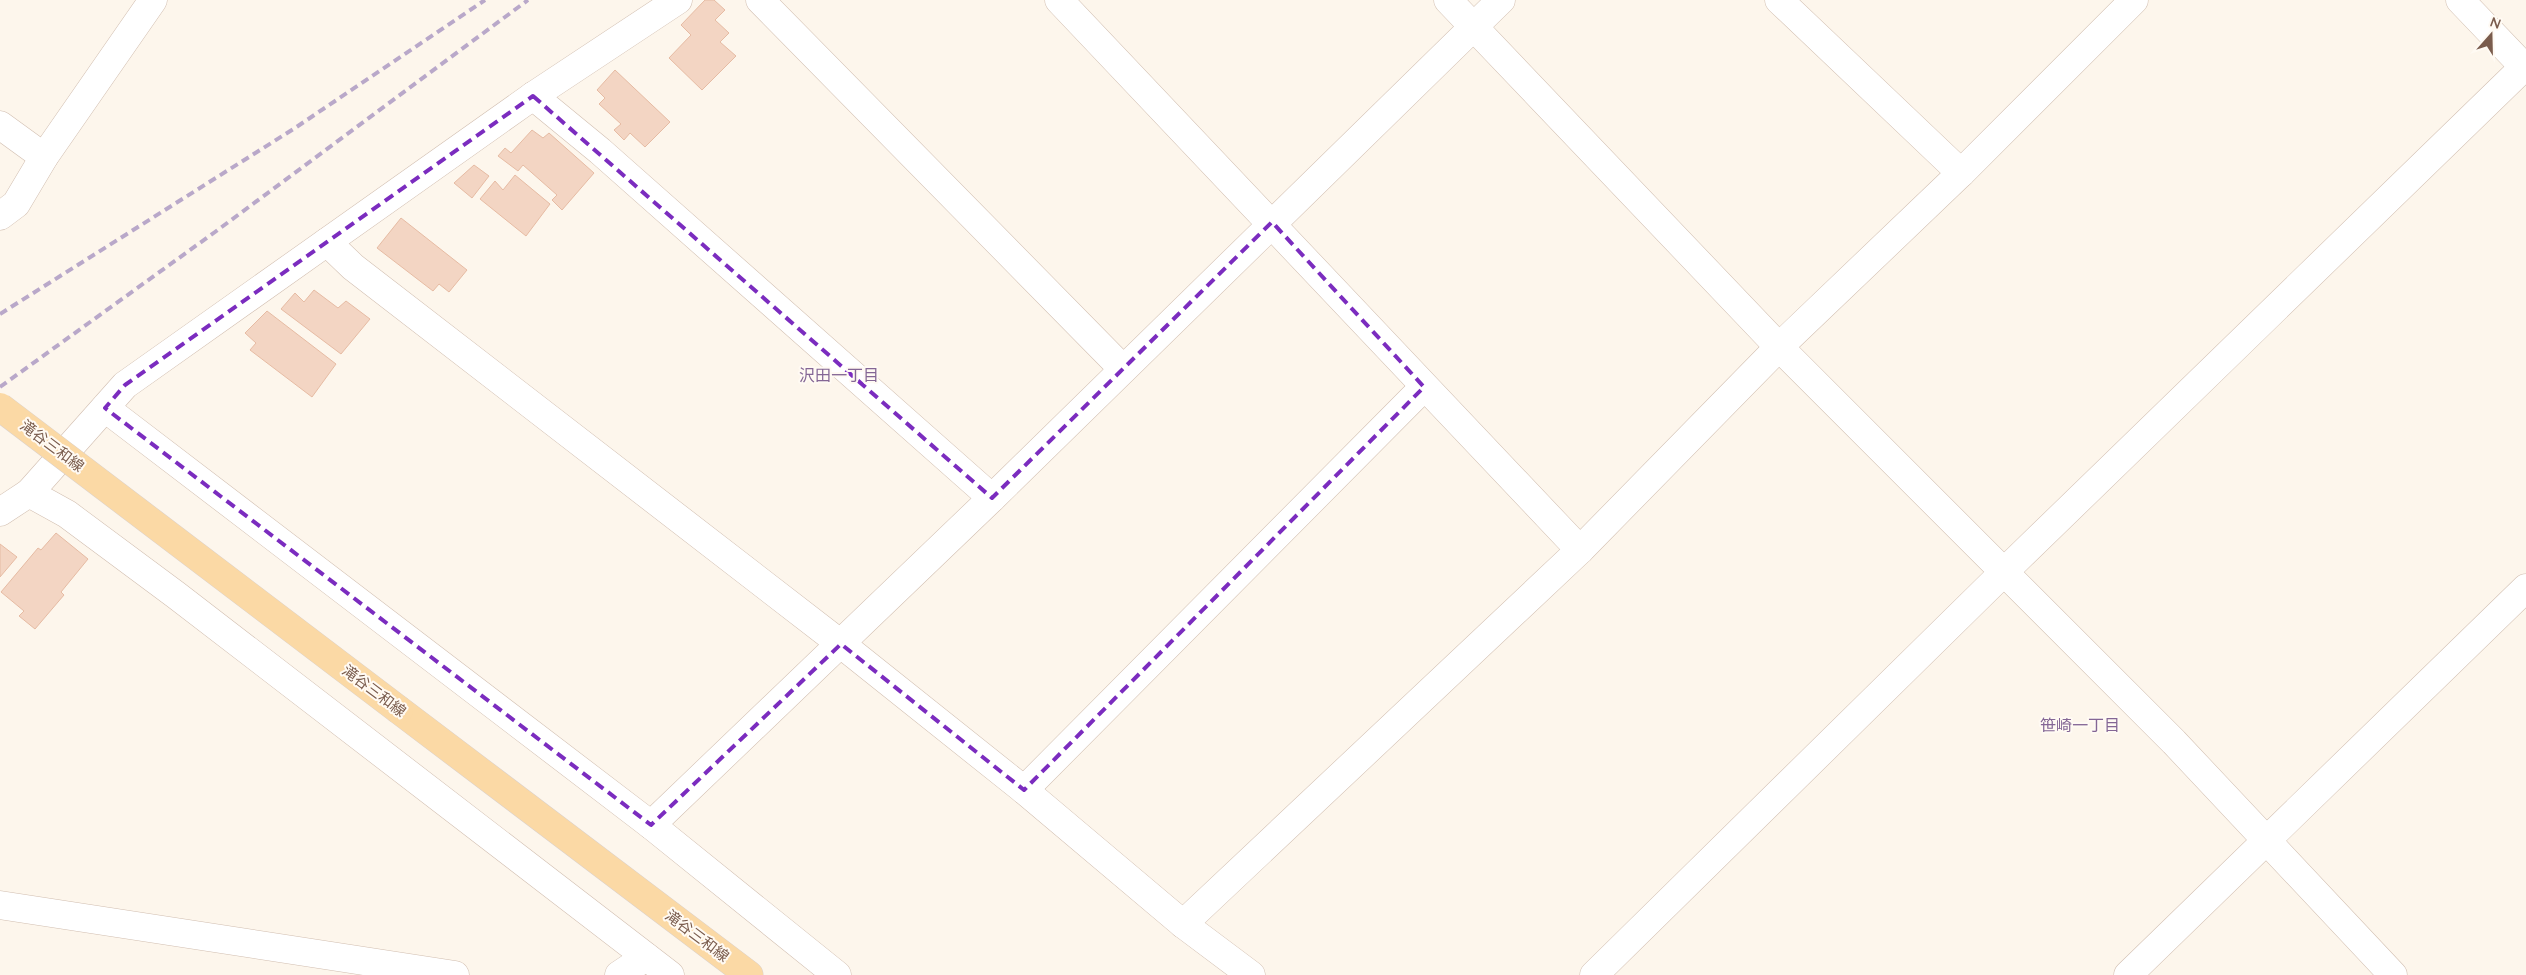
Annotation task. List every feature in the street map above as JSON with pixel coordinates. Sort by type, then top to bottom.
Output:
[{"type":"main road","name":"滝谷三和線","points":[[0,407],[749,975]]},
{"type":"street","points":[[0,216],[16,204],[44,157],[153,0]]},
{"type":"street","points":[[0,512],[28,493],[125,385],[533,96],[678,0]]},
{"type":"street","points":[[760,0],[1123,369]]},
{"type":"street","points":[[1059,0],[1272,222],[1424,387],[1580,550]]},
{"type":"street","points":[[1448,0],[1780,347],[2005,571],[2266,840],[2393,975]]},
{"type":"street","points":[[651,825],[992,498],[1501,0]]},
{"type":"street","points":[[1779,0],[1961,173]]},
{"type":"street","points":[[1594,975],[2005,571],[2525,67],[2460,0]]},
{"type":"street","points":[[1183,924],[1580,550],[1780,347],[1961,173],[2132,1]]},
{"type":"street","points":[[533,96],[608,158],[992,498]]},
{"type":"street","points":[[0,125],[44,157]]},
{"type":"street","points":[[327,242],[360,273],[841,644],[1024,790],[1183,924],[1251,975]]},
{"type":"street","points":[[1024,790],[1424,387]]},
{"type":"street","points":[[105,408],[651,825],[837,975]]},
{"type":"street","points":[[28,493],[67,514],[176,594],[670,975]]},
{"type":"street","points":[[2128,975],[2526,588]]},
{"type":"street","points":[[0,905],[455,975]]},
{"type":"street","points":[[619,975],[646,957]]},
{"type":"highlighted area","points":[[533,96],[992,498],[1272,222],[1424,387],[1024,790],[841,644],[651,825],[105,408],[125,385]]},
{"type":"building","points":[[705,0],[714,0],[725,10],[715,20],[729,33],[720,42],[736,56],[702,90],[669,58],[691,35],[681,25]]},
{"type":"building","points":[[615,70],[670,122],[645,147],[630,133],[624,140],[614,130],[621,124],[599,104],[605,98],[597,90]]},
{"type":"building","points":[[532,130],[543,138],[549,133],[594,173],[562,210],[552,200],[557,195],[523,165],[518,171],[498,156],[505,148],[511,153]]},
{"type":"building","points":[[474,165],[489,176],[472,198],[454,183]]},
{"type":"building","points":[[515,175],[550,204],[526,236],[480,199],[495,181],[503,190]]},
{"type":"building","points":[[401,218],[467,270],[449,292],[439,284],[433,291],[377,248]]},
{"type":"building","points":[[314,290],[338,308],[346,301],[370,319],[341,354],[281,309],[295,293],[304,302]]},
{"type":"building","points":[[267,311],[336,364],[312,397],[250,350],[256,343],[245,333]]},
{"type":"building","points":[[56,533],[88,559],[61,592],[64,595],[35,629],[19,616],[24,611],[1,592],[38,548],[41,550]]},
{"type":"building","points":[[0,544],[17,557],[0,577]]},
{"type":"railway","points":[[0,314],[295,128],[485,0]]},
{"type":"railway","points":[[0,387],[215,232],[528,0]]},
{"type":"district","name":"沢田一丁目","points":[[839,375]]},
{"type":"district","name":"笹崎一丁目","points":[[2080,725]]}]
